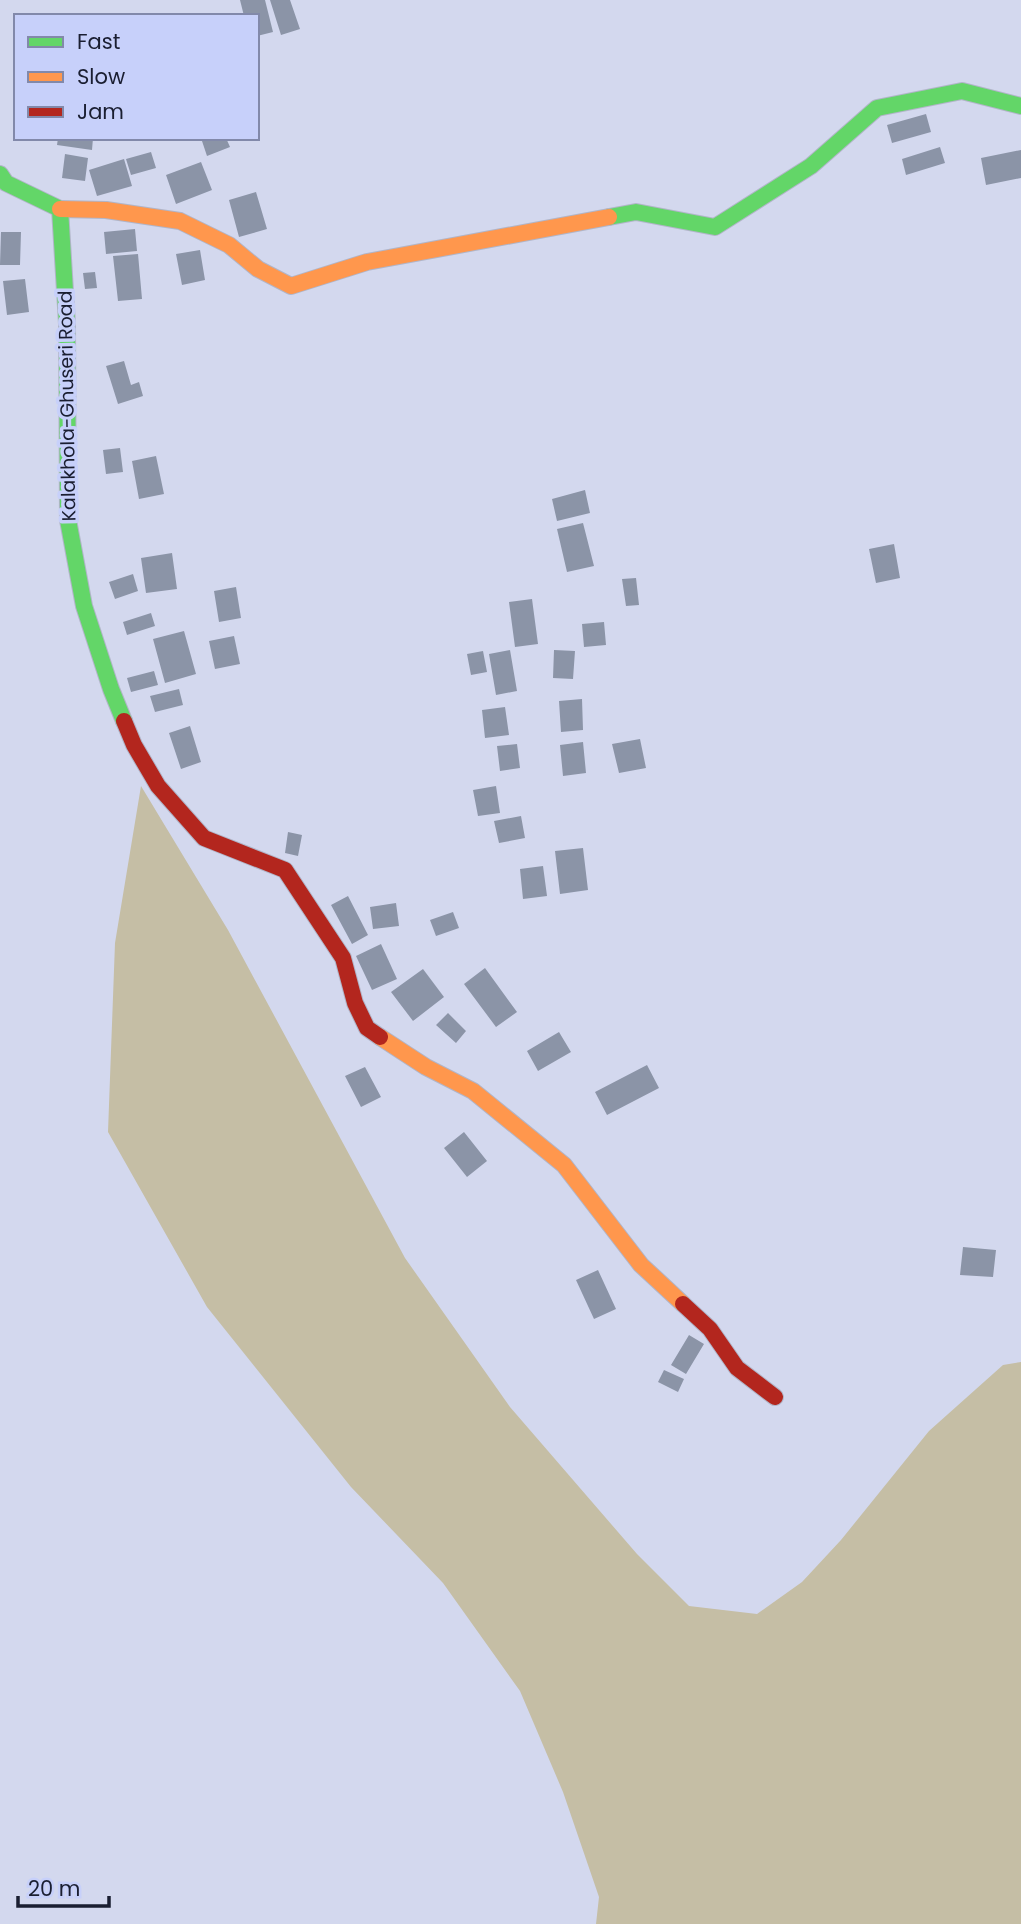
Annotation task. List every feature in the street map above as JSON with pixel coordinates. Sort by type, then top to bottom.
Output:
[{"type":"street","points":[[0,174],[6,183],[60,209],[106,210],[180,221],[229,245],[258,269],[291,286],[367,262],[636,212],[715,227],[811,166],[877,108],[962,91],[1021,106]]},
{"type":"street","name":"Kalakhola-Ghuseri Road","points":[[60,209],[67,324],[68,520],[84,606],[111,689],[134,745],[158,786],[204,838],[285,870],[343,958],[355,1003],[367,1028],[426,1067],[473,1091],[564,1165],[642,1265],[710,1328],[737,1368],[775,1397]]},
{"type":"shaded area","points":[[141,786],[228,930],[405,1258],[510,1407],[637,1554],[689,1606],[757,1614],[802,1582],[841,1540],[929,1431],[1003,1365],[1021,1362],[1021,1924],[596,1924],[599,1897],[563,1792],[520,1691],[443,1583],[351,1487],[207,1307],[108,1132],[115,943]]},
{"type":"building","points":[[240,0],[265,0],[273,32],[259,36],[259,14],[244,14]]},
{"type":"building","points":[[270,0],[290,0],[300,29],[281,35]]},
{"type":"building","points":[[926,114],[931,132],[892,143],[887,125]]},
{"type":"building","points":[[58,140],[93,140],[92,150],[57,145]]},
{"type":"building","points":[[202,140],[227,140],[230,147],[207,156]]},
{"type":"building","points":[[940,147],[945,163],[906,175],[902,159]]},
{"type":"building","points":[[1021,150],[1021,178],[986,185],[981,158]]},
{"type":"building","points":[[151,152],[156,168],[131,175],[126,159]]},
{"type":"building","points":[[65,154],[88,158],[85,181],[62,178]]},
{"type":"building","points":[[124,159],[132,186],[97,196],[89,170]]},
{"type":"building","points":[[201,162],[212,190],[176,204],[166,175]]},
{"type":"building","points":[[256,192],[267,229],[239,237],[229,200]]},
{"type":"building","points":[[135,229],[137,251],[106,254],[104,232]]},
{"type":"building","points":[[1,232],[21,232],[20,265],[0,265]]},
{"type":"building","points":[[200,250],[205,280],[182,285],[176,254]]},
{"type":"building","points":[[138,254],[142,299],[118,301],[113,256]]},
{"type":"building","points":[[95,272],[97,288],[85,289],[83,273]]},
{"type":"building","points":[[25,279],[29,312],[7,315],[3,281]]},
{"type":"building","points":[[124,361],[131,385],[139,382],[143,396],[118,404],[106,366]]},
{"type":"building","points":[[120,448],[123,472],[106,474],[103,450]]},
{"type":"building","points":[[156,456],[164,494],[139,499],[132,461]]},
{"type":"building","points":[[585,490],[590,513],[557,521],[552,499]]},
{"type":"building","points":[[583,523],[594,566],[567,572],[557,529]]},
{"type":"building","points":[[894,544],[900,578],[876,583],[869,549]]},
{"type":"building","points":[[172,553],[177,589],[146,593],[141,558]]},
{"type":"building","points":[[133,574],[138,591],[115,599],[109,582]]},
{"type":"building","points":[[636,578],[639,605],[626,606],[622,579]]},
{"type":"building","points":[[236,587],[241,618],[219,622],[214,591]]},
{"type":"building","points":[[532,599],[538,644],[515,647],[509,602]]},
{"type":"building","points":[[151,613],[155,626],[127,635],[123,622]]},
{"type":"building","points":[[604,622],[606,645],[584,647],[582,624]]},
{"type":"building","points":[[184,631],[196,674],[165,683],[153,639]]},
{"type":"building","points":[[234,636],[240,664],[215,669],[209,641]]},
{"type":"building","points":[[510,650],[517,691],[496,695],[489,654]]},
{"type":"building","points":[[554,650],[575,651],[573,679],[553,678]]},
{"type":"building","points":[[483,651],[487,672],[471,675],[467,654]]},
{"type":"building","points":[[154,671],[158,685],[131,692],[127,678]]},
{"type":"building","points":[[179,689],[183,705],[155,712],[150,696]]},
{"type":"building","points":[[582,699],[583,730],[561,732],[559,701]]},
{"type":"building","points":[[505,707],[509,735],[485,738],[482,710]]},
{"type":"building","points":[[190,726],[201,762],[181,769],[169,733]]},
{"type":"building","points":[[640,739],[646,768],[619,773],[612,744]]},
{"type":"building","points":[[583,742],[586,773],[563,776],[560,745]]},
{"type":"building","points":[[517,744],[520,768],[500,771],[497,746]]},
{"type":"building","points":[[496,786],[500,813],[478,816],[473,790]]},
{"type":"building","points":[[521,816],[525,838],[499,843],[494,821]]},
{"type":"building","points":[[288,832],[302,835],[298,856],[285,853]]},
{"type":"building","points":[[583,848],[588,890],[560,894],[555,851]]},
{"type":"building","points":[[543,866],[547,896],[523,899],[520,869]]},
{"type":"building","points":[[348,896],[368,935],[352,944],[331,905]]},
{"type":"building","points":[[396,903],[399,926],[373,929],[370,907]]},
{"type":"building","points":[[453,912],[459,928],[436,936],[430,920]]},
{"type":"building","points":[[381,944],[397,979],[372,990],[356,956]]},
{"type":"building","points":[[485,968],[517,1012],[496,1027],[464,984]]},
{"type":"building","points":[[423,969],[444,997],[413,1021],[391,992]]},
{"type":"building","points":[[448,1013],[466,1031],[456,1043],[436,1025]]},
{"type":"building","points":[[559,1032],[571,1052],[538,1071],[527,1051]]},
{"type":"building","points":[[647,1065],[659,1088],[607,1115],[595,1092]]},
{"type":"building","points":[[365,1067],[381,1097],[361,1107],[345,1076]]},
{"type":"building","points":[[464,1132],[487,1161],[467,1177],[444,1148]]},
{"type":"building","points":[[963,1247],[996,1250],[993,1277],[960,1275]]},
{"type":"building","points":[[598,1270],[616,1309],[594,1319],[576,1280]]},
{"type":"building","points":[[689,1335],[704,1344],[686,1374],[671,1365]]},
{"type":"building","points":[[664,1370],[684,1379],[678,1392],[658,1382]]},
{"type":"traffic: fast","points":[[609,217],[636,212],[715,227],[811,166],[877,108],[962,91],[1021,106]]},
{"type":"traffic: fast","points":[[0,174],[6,183],[60,209],[67,324],[68,520],[84,606],[124,721]]},
{"type":"traffic: slow","points":[[60,209],[106,210],[180,221],[229,245],[258,269],[291,286],[367,262],[609,217]]},
{"type":"traffic: slow","points":[[380,1037],[426,1067],[473,1091],[564,1165],[641,1265],[683,1304]]},
{"type":"traffic: jam","points":[[124,721],[134,745],[158,786],[204,838],[285,870],[343,958],[355,1003],[367,1028],[380,1037]]},
{"type":"traffic: jam","points":[[683,1304],[710,1329],[737,1368],[775,1397]]}]
